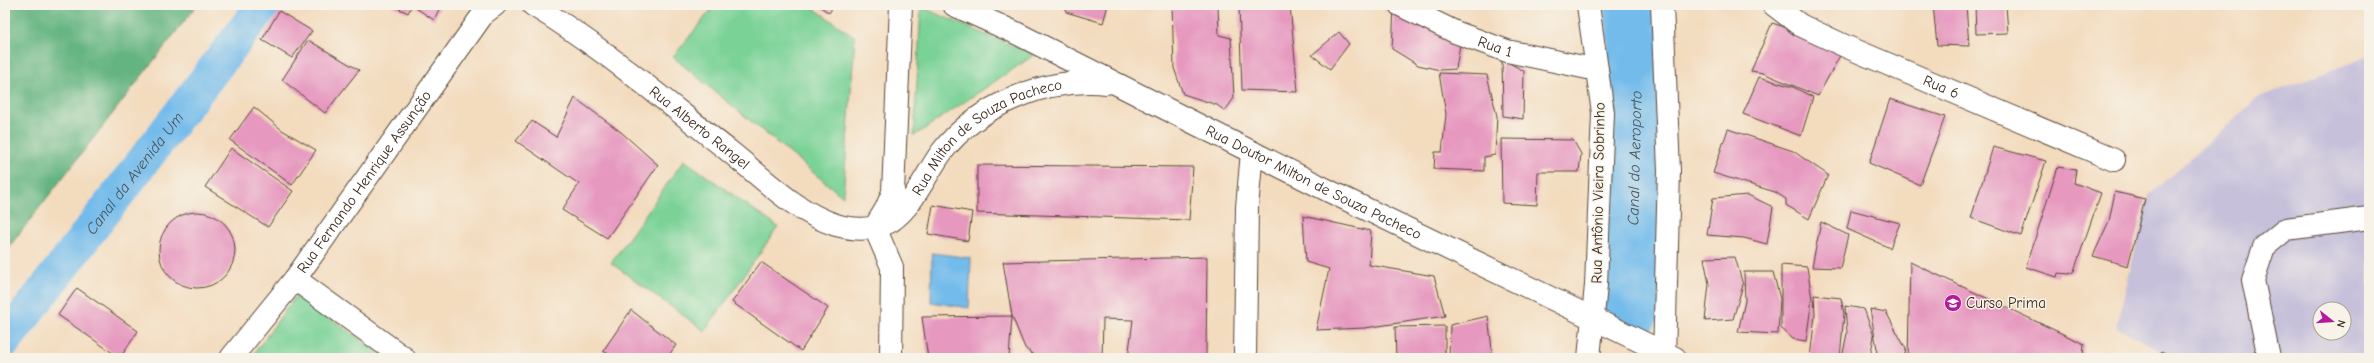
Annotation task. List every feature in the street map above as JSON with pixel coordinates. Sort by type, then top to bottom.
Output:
[{"type":"street","name":"Rua Fernando Henrique Assunção","points":[[231,358],[295,279],[484,13],[495,5]]},
{"type":"street","name":"Rua Alberto Rangel","points":[[533,5],[553,17],[665,100],[806,212],[849,228],[875,228]]},
{"type":"street","points":[[891,358],[892,267],[875,228],[886,209],[892,192],[901,44],[901,5]]},
{"type":"street","name":"Rua Doutor Milton de Souza Pacheco","points":[[954,5],[1016,33],[1252,152],[1668,356]]},
{"type":"street","name":"Rua 1","points":[[1400,5],[1455,32],[1507,51],[1597,70]]},
{"type":"street","name":"Rua Antônio Vieira Sobrinho","points":[[1588,5],[1603,113],[1596,285],[1589,358]]},
{"type":"street","points":[[1662,5],[1668,171],[1668,356]]},
{"type":"street","name":"Rua 6","points":[[1774,5],[1800,25],[1845,46],[2114,160]]},
{"type":"street","name":"Rua Milton de Souza Pacheco","points":[[875,228],[897,216],[912,197],[942,151],[961,132],[996,107],[1018,96],[1061,83],[1088,81],[1115,84]]},
{"type":"street","points":[[1245,358],[1247,207],[1252,152]]},
{"type":"street","points":[[2270,358],[2253,280],[2264,247],[2286,229],[2369,218]]},
{"type":"street","points":[[295,279],[404,358]]},
{"type":"shaded area","points":[[2369,56],[2369,358],[2176,358],[2116,327],[2149,195],[2259,97]]},
{"type":"green space","points":[[5,5],[197,5],[5,252]]},
{"type":"green space","points":[[715,5],[809,5],[855,37],[843,197],[673,57]]},
{"type":"green space","points":[[921,7],[1034,55],[914,136]]},
{"type":"green space","points":[[684,160],[778,227],[705,331],[611,263]]},
{"type":"green space","points":[[1615,173],[1657,178],[1652,327],[1614,309]]},
{"type":"green space","points":[[297,294],[386,358],[251,358]]},
{"type":"water","points":[[932,253],[971,258],[969,308],[931,302]]},
{"type":"building","points":[[391,5],[412,5],[408,13]]},
{"type":"building","points":[[417,5],[441,5],[434,20],[416,8]]},
{"type":"building","points":[[818,5],[834,5],[829,13]]},
{"type":"building","points":[[1066,5],[1108,5],[1103,23],[1066,12]]},
{"type":"building","points":[[1172,5],[1218,5],[1219,35],[1231,38],[1234,98],[1225,111],[1217,105],[1183,94],[1174,68]]},
{"type":"building","points":[[1239,5],[1290,5],[1298,92],[1242,90]]},
{"type":"building","points":[[1933,5],[1966,5],[1969,46],[1937,45]]},
{"type":"building","points":[[1975,5],[2006,5],[2008,33],[1976,34]]},
{"type":"building","points":[[1394,7],[1461,38],[1456,69],[1440,70],[1418,65],[1392,49]]},
{"type":"building","points":[[279,11],[312,31],[292,58],[262,40]]},
{"type":"building","points":[[1772,23],[1817,37],[1843,50],[1818,96],[1763,73],[1751,71]]},
{"type":"building","points":[[1339,32],[1349,44],[1330,69],[1312,55]]},
{"type":"building","points":[[308,40],[359,70],[325,113],[282,80]]},
{"type":"building","points":[[1502,59],[1524,71],[1523,119],[1503,116]]},
{"type":"building","points":[[1439,73],[1487,75],[1497,116],[1495,155],[1484,157],[1484,171],[1434,169],[1435,152],[1442,152],[1446,114]]},
{"type":"building","points":[[1759,77],[1793,87],[1813,97],[1801,136],[1743,114]]},
{"type":"building","points":[[575,98],[621,132],[658,165],[607,238],[562,210],[579,184],[516,141],[532,121],[556,137]]},
{"type":"building","points":[[1890,99],[1945,117],[1920,185],[1869,163]]},
{"type":"building","points":[[254,107],[282,130],[316,150],[292,185],[230,140]]},
{"type":"building","points":[[1728,129],[1793,151],[1828,175],[1809,219],[1786,205],[1786,199],[1775,192],[1713,173]]},
{"type":"building","points":[[1501,139],[1573,140],[1581,154],[1579,172],[1538,172],[1537,205],[1502,203]]},
{"type":"building","points":[[1993,147],[2046,161],[2021,236],[1971,218]]},
{"type":"building","points":[[231,148],[293,191],[268,227],[205,187]]},
{"type":"building","points":[[977,165],[1193,167],[1189,220],[977,213]]},
{"type":"building","points":[[2058,167],[2076,170],[2074,183],[2101,193],[2074,271],[2069,274],[2058,273],[2057,277],[2026,267]]},
{"type":"building","points":[[2115,192],[2145,199],[2128,266],[2093,256],[2109,221]]},
{"type":"building","points":[[1748,195],[1773,207],[1767,244],[1744,238],[1707,235],[1713,198]]},
{"type":"building","points":[[933,205],[972,212],[968,241],[928,234]]},
{"type":"building","points":[[1851,210],[1900,223],[1890,248],[1847,229]]},
{"type":"building","points":[[197,212],[212,215],[224,223],[232,235],[235,250],[232,265],[224,277],[212,285],[197,288],[182,285],[170,277],[162,265],[159,250],[162,235],[170,223],[182,215]]},
{"type":"building","points":[[1303,216],[1371,231],[1369,265],[1434,276],[1445,316],[1365,328],[1316,330],[1329,269],[1306,262]]},
{"type":"building","points":[[1821,222],[1848,235],[1840,268],[1812,267]]},
{"type":"building","points":[[1207,257],[1206,358],[1128,358],[1133,320],[1103,319],[1102,358],[1037,358],[1025,348],[1012,316],[1003,262]]},
{"type":"building","points":[[1735,257],[1743,285],[1733,319],[1705,321],[1709,284],[1704,258]]},
{"type":"building","points":[[761,262],[828,308],[801,351],[732,302]]},
{"type":"building","name":"Curso Prima","points":[[1910,262],[2084,344],[2083,358],[1908,358]]},
{"type":"building","points":[[1781,265],[1807,267],[1812,299],[1806,341],[1793,339],[1781,328]]},
{"type":"building","points":[[1744,272],[1773,272],[1780,299],[1778,334],[1738,332],[1745,301]]},
{"type":"building","points":[[77,288],[138,331],[120,358],[58,315]]},
{"type":"building","points":[[1814,295],[1841,298],[1844,314],[1840,358],[1810,358],[1815,315]]},
{"type":"building","points":[[1845,306],[1864,309],[1874,336],[1870,358],[1842,358],[1847,333]]},
{"type":"building","points":[[1870,309],[1886,312],[1906,349],[1904,358],[1876,358],[1877,349]]},
{"type":"building","points":[[631,310],[676,345],[667,358],[616,358],[603,351]]},
{"type":"building","points":[[1012,316],[1009,358],[928,358],[922,317]]},
{"type":"building","points":[[1488,316],[1493,358],[1449,358],[1450,325]]},
{"type":"building","points":[[1445,326],[1445,358],[1396,358],[1395,327]]},
{"type":"building","points":[[2161,352],[2173,358],[2159,358]]},
{"type":"waterway","name":"Canal da Avenida Um","points":[[5,341],[263,5]]},
{"type":"waterway","name":"Canal do Aeroporto","points":[[1630,310],[1637,42],[1633,5]]},
{"type":"place","name":"Curso Prima","points":[[1953,303]]}]
